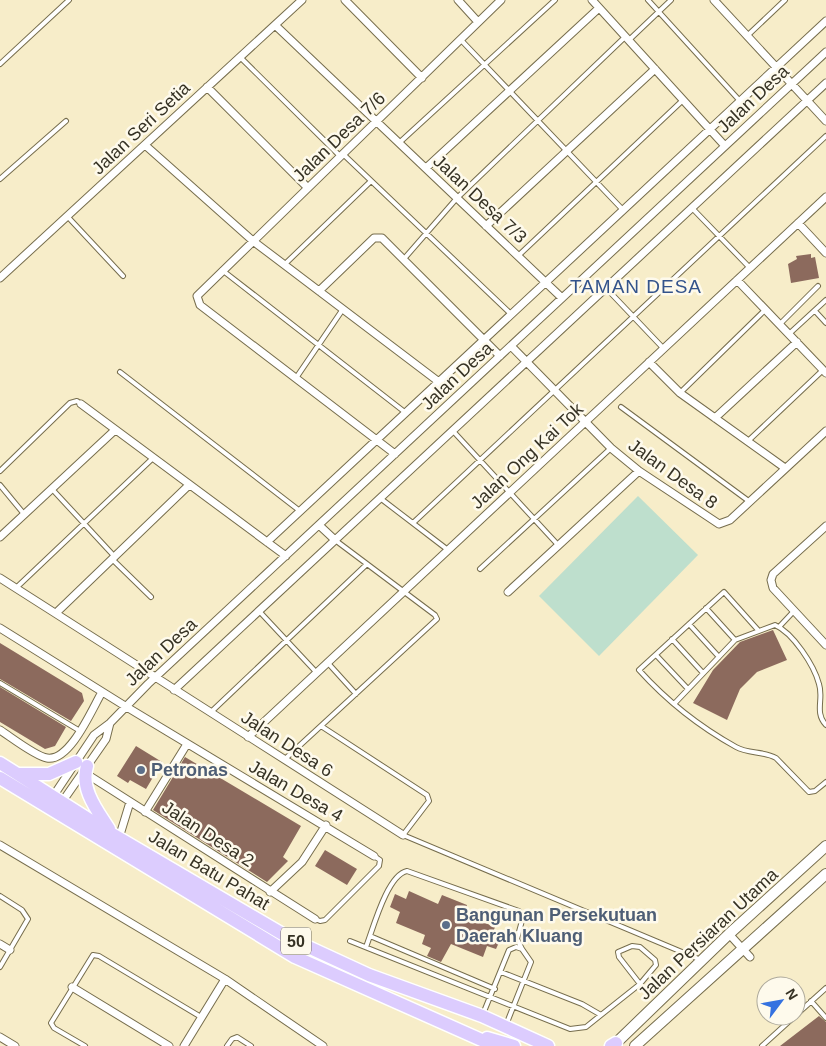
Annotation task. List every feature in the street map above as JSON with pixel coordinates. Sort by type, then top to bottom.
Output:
[{"type":"highway","name":"Jalan Batu Pahat","points":[[0,763],[18,774],[54,804],[295,957],[496,1046]]},
{"type":"highway","points":[[18,774],[49,774],[83,767],[92,800],[116,836]]},
{"type":"highway","name":"Jalan Batu Pahat","points":[[0,778],[116,836],[292,939],[369,975],[482,1016],[548,1046]]},
{"type":"highway","points":[[467,1033],[514,1046]]},
{"type":"street","name":"Jalan Seri Setia","points":[[0,278],[302,0]]},
{"type":"street","points":[[345,0],[422,78]]},
{"type":"street","points":[[458,0],[478,22]]},
{"type":"street","name":"Jalan Desa 7/6","points":[[296,378],[200,305],[197,296],[501,0]]},
{"type":"street","points":[[592,0],[725,146]]},
{"type":"street","points":[[714,0],[826,121]]},
{"type":"street","points":[[720,6],[726,0]]},
{"type":"street","points":[[426,168],[599,8]]},
{"type":"street","name":"Jalan Desa","points":[[267,542],[826,21]]},
{"type":"street","name":"Jalan Desa 7/3","points":[[275,25],[562,298]]},
{"type":"street","name":"Jalan Desa","points":[[54,804],[83,767],[94,735],[110,723],[148,684],[826,52]]},
{"type":"street","points":[[486,226],[654,69]]},
{"type":"street","name":"Jalan Desa","points":[[174,690],[826,83]]},
{"type":"street","points":[[207,87],[308,188]]},
{"type":"street","points":[[145,145],[253,241],[439,382]]},
{"type":"street","name":"Jalan Ong Kai Tok","points":[[248,737],[826,197]]},
{"type":"street","points":[[798,224],[826,253]]},
{"type":"street","points":[[319,291],[374,238],[382,238],[500,356]]},
{"type":"street","points":[[738,280],[825,372]]},
{"type":"street","points":[[715,418],[797,342]]},
{"type":"street","name":"Jalan Desa 8","points":[[511,346],[584,423],[611,448],[639,471],[719,524],[730,520],[826,431]]},
{"type":"street","points":[[649,362],[680,392],[785,468]]},
{"type":"street","points":[[296,378],[395,454]]},
{"type":"street","points":[[81,404],[286,556]]},
{"type":"street","points":[[0,537],[115,430]]},
{"type":"street","points":[[508,592],[639,471]]},
{"type":"street","points":[[56,613],[189,484]]},
{"type":"street","points":[[319,525],[335,540]]},
{"type":"street","points":[[826,526],[773,574],[771,580],[773,588],[826,645]]},
{"type":"street","name":"Jalan Desa 6","points":[[0,578],[403,835]]},
{"type":"street","name":"Jalan Desa 4","points":[[0,628],[102,692],[128,704],[187,744],[326,825],[374,856]]},
{"type":"street","points":[[0,730],[45,758],[56,758],[65,752],[80,731],[102,692]]},
{"type":"street","name":"Jalan Desa","points":[[54,804],[106,739],[110,723]]},
{"type":"street","points":[[145,812],[187,744]]},
{"type":"street","name":"Jalan Desa 2","points":[[83,767],[145,812],[315,919]]},
{"type":"street","points":[[116,836],[130,802]]},
{"type":"street","points":[[270,892],[302,862],[326,825]]},
{"type":"street","points":[[0,845],[226,979],[323,1046]]},
{"type":"street","name":"Jalan Persiaran Utama","points":[[613,1045],[729,934],[826,846]]},
{"type":"street","name":"Jalan Persiaran Utama","points":[[638,1044],[826,874]]},
{"type":"street","points":[[729,934],[750,957]]},
{"type":"street","points":[[0,944],[10,950]]},
{"type":"street","points":[[184,1046],[226,979]]},
{"type":"street","points":[[72,987],[169,1046]]},
{"type":"street","points":[[629,1031],[638,1044]]},
{"type":"street","points":[[0,1037],[15,1046]]},
{"type":"lane","points":[[0,64],[69,0]]},
{"type":"lane","points":[[399,143],[555,0]]},
{"type":"lane","points":[[648,0],[740,102]]},
{"type":"lane","points":[[403,260],[457,198],[627,38],[671,0]]},
{"type":"lane","points":[[747,36],[785,0]]},
{"type":"lane","points":[[461,40],[623,210]]},
{"type":"lane","points":[[240,57],[512,314]]},
{"type":"lane","points":[[518,256],[683,100]]},
{"type":"lane","points":[[0,179],[66,121]]},
{"type":"lane","points":[[412,523],[826,136]]},
{"type":"lane","points":[[284,264],[371,181]]},
{"type":"lane","points":[[692,208],[750,268]]},
{"type":"lane","points":[[67,216],[123,276]]},
{"type":"lane","points":[[222,270],[406,413]]},
{"type":"lane","points":[[780,324],[818,286]]},
{"type":"lane","points":[[606,288],[664,349]]},
{"type":"lane","points":[[789,334],[826,300]]},
{"type":"lane","points":[[680,392],[766,309]]},
{"type":"lane","points":[[296,378],[343,310]]},
{"type":"lane","points":[[815,311],[826,323]]},
{"type":"lane","points":[[120,372],[300,511]]},
{"type":"lane","points":[[748,442],[825,372]]},
{"type":"lane","points":[[0,471],[70,403],[77,401],[81,404]]},
{"type":"lane","points":[[621,407],[750,502]]},
{"type":"lane","points":[[453,430],[559,546]]},
{"type":"lane","points":[[480,569],[611,448]]},
{"type":"lane","points":[[16,588],[153,458]]},
{"type":"lane","points":[[0,485],[25,514]]},
{"type":"lane","points":[[52,489],[151,597]]},
{"type":"lane","points":[[380,498],[448,550]]},
{"type":"lane","points":[[284,760],[437,622],[435,615],[335,540]]},
{"type":"lane","points":[[210,713],[367,564]]},
{"type":"lane","points":[[758,630],[724,592],[639,670],[664,697],[736,748],[776,758],[809,792],[815,791],[826,782]]},
{"type":"lane","points":[[706,608],[735,640]]},
{"type":"lane","points":[[259,611],[316,672]]},
{"type":"lane","points":[[779,627],[794,611]]},
{"type":"lane","points":[[689,624],[720,656]]},
{"type":"lane","points":[[674,704],[735,640],[767,626],[779,627],[803,651],[812,665],[820,686],[819,715],[826,726]]},
{"type":"lane","points":[[672,640],[703,672]]},
{"type":"lane","points":[[656,655],[688,689]]},
{"type":"lane","points":[[327,662],[356,694]]},
{"type":"lane","points":[[0,683],[80,731]]},
{"type":"lane","points":[[321,726],[428,795],[429,800],[403,835],[702,961]]},
{"type":"lane","points":[[315,919],[324,920],[379,866],[380,860],[374,856]]},
{"type":"lane","points":[[366,946],[387,893],[395,880],[408,871],[519,911],[523,917],[517,939],[531,962],[506,1026]]},
{"type":"lane","points":[[0,896],[22,910],[28,919],[0,967]]},
{"type":"lane","points":[[370,936],[495,989]]},
{"type":"lane","points":[[350,940],[570,1029],[586,1027],[640,984],[653,971],[656,965],[655,960],[640,947],[622,949],[618,952],[619,957],[640,984]]},
{"type":"lane","points":[[482,1016],[495,989],[509,950],[516,947],[522,949]]},
{"type":"lane","points":[[86,1046],[54,1028],[51,1023],[91,957],[96,955],[201,1017]]},
{"type":"lane","points":[[501,972],[582,1004],[601,1015]]},
{"type":"lane","points":[[806,1005],[826,988]]},
{"type":"lane","points":[[811,1000],[826,1018]]},
{"type":"lane","points":[[762,1046],[783,1026]]},
{"type":"lane","points":[[227,1046],[232,1038],[237,1037],[251,1046]]},
{"type":"green space","points":[[638,496],[698,555],[599,656],[539,596]]},
{"type":"building","points":[[811,254],[811,258],[815,257],[819,278],[791,283],[788,264],[797,259],[796,256]]},
{"type":"building","points":[[773,630],[787,660],[757,672],[740,689],[727,720],[693,703],[713,670],[740,642]]},
{"type":"building","points":[[0,643],[82,693],[84,701],[71,721],[0,679]]},
{"type":"building","points":[[0,687],[66,727],[55,746],[45,749],[0,722]]},
{"type":"building","points":[[136,746],[162,762],[146,789],[130,780],[128,783],[117,776]]},
{"type":"building","points":[[185,757],[301,826],[283,857],[288,861],[267,882],[153,810]]},
{"type":"building","points":[[325,850],[357,869],[347,885],[315,866]]},
{"type":"building","name":"Bangunan Persekutuan Daerah Kluang","points":[[409,891],[438,904],[442,895],[467,905],[463,914],[495,927],[492,935],[501,938],[496,949],[487,946],[483,957],[451,944],[441,962],[427,956],[431,948],[422,944],[425,935],[396,923],[400,912],[390,907],[395,894],[406,899]]},
{"type":"building","points":[[819,1016],[826,1022],[826,1046],[780,1046]]},
{"type":"place","name":"Petronas","points":[[141,770]]},
{"type":"place","name":"Bangunan Persekutuan Daerah Kluang","points":[[446,925]]},
{"type":"district","name":"TAMAN DESA","points":[[636,286]]}]
